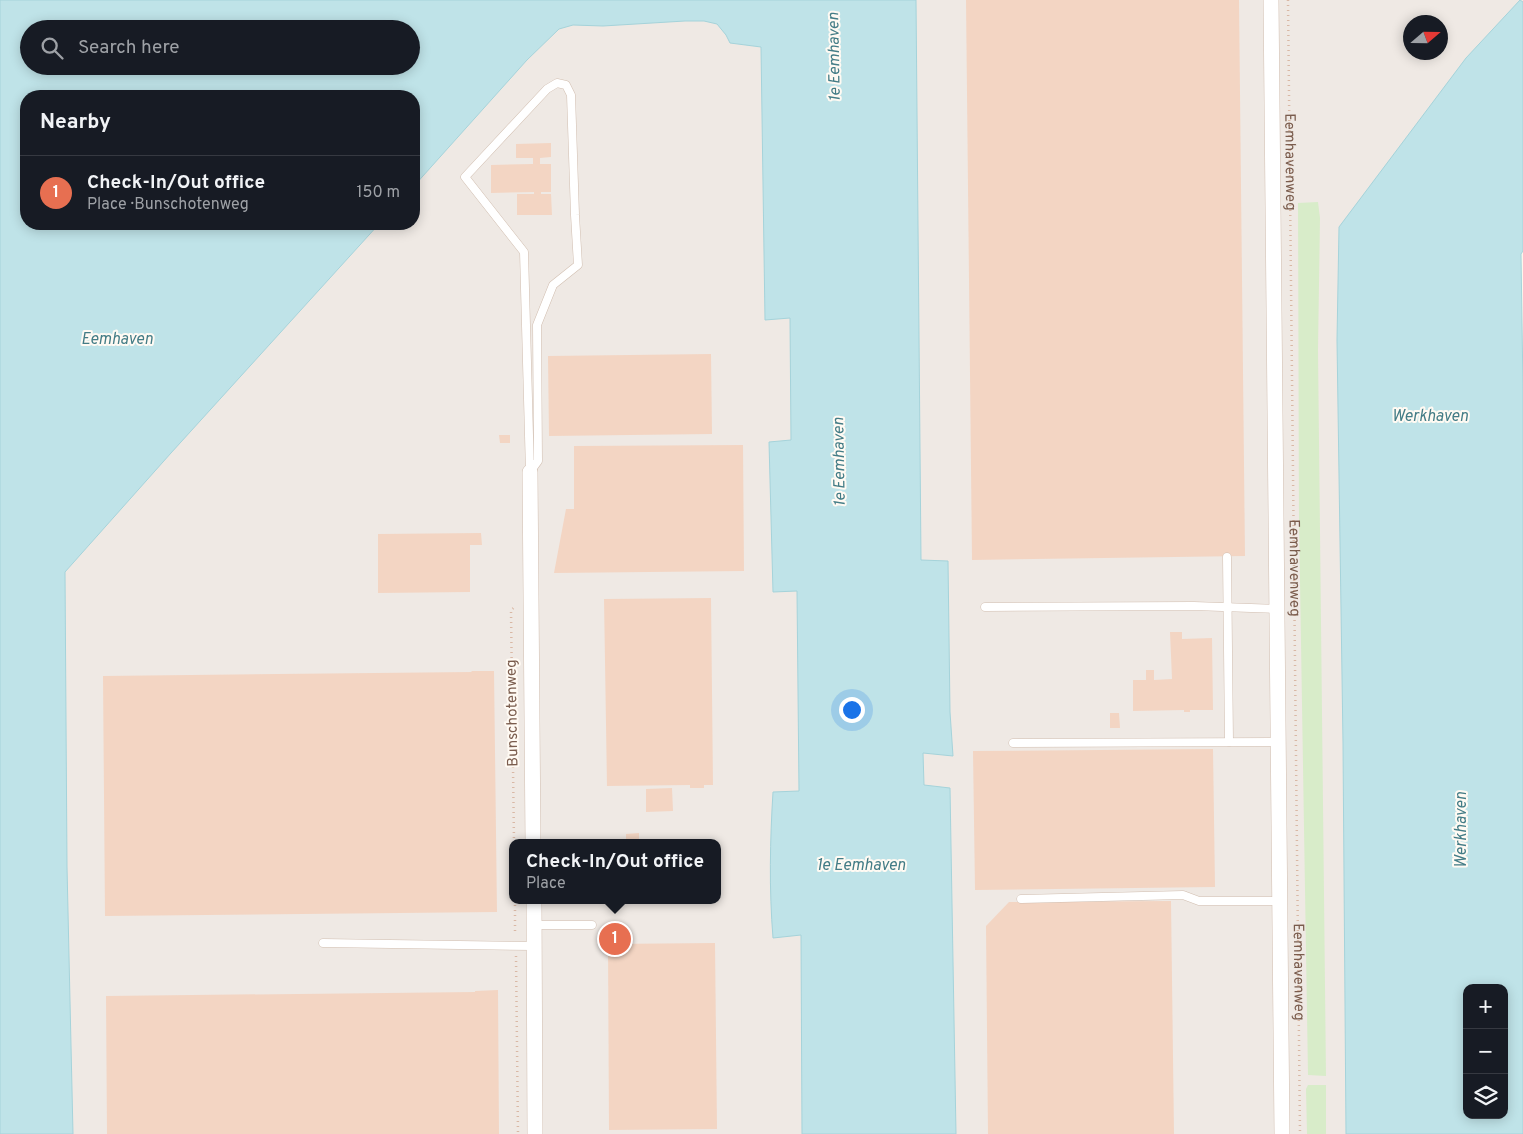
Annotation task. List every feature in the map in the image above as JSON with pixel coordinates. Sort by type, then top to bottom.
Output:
[{"type":"street","name":"Eemhavenweg","points":[[1271,0],[1282,1134]]},
{"type":"street","name":"Bunschotenweg","points":[[530,472],[533,839]]},
{"type":"street","points":[[534,904],[535,1134]]},
{"type":"lane","points":[[557,83],[566,85],[571,95],[578,265],[553,285],[537,325],[538,461],[530,472],[524,252],[466,177],[547,89],[557,83]]},
{"type":"lane","points":[[1227,557],[1229,742]]},
{"type":"lane","points":[[985,607],[1227,607],[1277,609]]},
{"type":"lane","points":[[1013,742],[1278,742]]},
{"type":"lane","points":[[1021,899],[1183,895],[1199,901],[1280,901]]},
{"type":"lane","points":[[534,925],[592,925]]},
{"type":"lane","points":[[323,943],[534,946]]},
{"type":"path","name":"Eemhavenweg","points":[[1288,0],[1300,1134]]},
{"type":"path","name":"Bunschotenweg","points":[[514,839],[511,610],[530,592]]},
{"type":"path","points":[[515,904],[518,1134]]},
{"type":"shaded area","points":[[518,0],[1523,0],[1523,95],[1381,1134],[18,1134],[21,561],[313,230],[420,230],[420,109]]},
{"type":"green space","points":[[1318,202],[1320,218],[1318,350],[1326,1076],[1308,1075],[1299,519],[1298,203]]},
{"type":"green space","points":[[1308,1085],[1326,1085],[1326,1134],[1307,1134],[1306,1089]]},
{"type":"water","points":[[0,0],[916,0],[921,560],[948,561],[950,712],[953,756],[923,753],[924,785],[950,788],[956,1134],[802,1134],[801,935],[773,938],[770,883],[773,792],[799,791],[797,591],[773,592],[769,442],[791,440],[790,318],[765,320],[761,47],[730,43],[717,24],[704,21],[685,21],[603,26],[573,25],[559,29],[527,60],[420,179],[420,90],[20,90],[20,230],[374,230],[65,572],[67,867],[73,1134],[0,1134]]},
{"type":"water","name":"Werkhaven","points":[[1520,0],[1523,2],[1523,251],[1521,254],[1523,390],[1523,1134],[1346,1134],[1337,340],[1339,227],[1466,58]]},
{"type":"building","points":[[966,0],[1239,0],[1245,556],[972,560]]},
{"type":"building","points":[[551,143],[551,157],[540,158],[540,164],[551,164],[551,192],[541,192],[541,194],[551,194],[552,215],[517,215],[517,194],[534,194],[534,192],[491,193],[491,165],[533,164],[533,158],[516,158],[516,144]]},
{"type":"building","points":[[711,354],[712,434],[549,436],[548,356]]},
{"type":"building","points":[[499,435],[510,435],[510,443],[500,443]]},
{"type":"building","points":[[743,445],[744,571],[554,573],[566,509],[574,509],[574,446]]},
{"type":"building","points":[[481,533],[482,545],[470,545],[470,592],[378,593],[378,534]]},
{"type":"building","points":[[711,598],[713,785],[704,785],[704,788],[690,788],[690,785],[607,786],[604,599]]},
{"type":"building","points":[[1170,632],[1182,632],[1182,639],[1212,638],[1213,710],[1190,710],[1190,712],[1184,712],[1184,710],[1133,711],[1133,680],[1146,680],[1146,670],[1154,670],[1154,680],[1172,679]]},
{"type":"building","points":[[494,671],[497,912],[105,916],[103,676]]},
{"type":"building","points":[[1110,713],[1119,713],[1120,728],[1110,728]]},
{"type":"building","points":[[1213,749],[1215,887],[975,890],[973,751]]},
{"type":"building","points":[[672,788],[673,811],[646,812],[646,789]]},
{"type":"building","points":[[639,833],[639,839],[626,839],[626,834]]},
{"type":"building","points":[[1171,901],[1174,1134],[988,1134],[986,926],[1009,902]]},
{"type":"building","points":[[606,936],[624,936],[624,942],[606,942]]},
{"type":"building","points":[[715,943],[717,1129],[609,1130],[608,944]]},
{"type":"building","points":[[498,990],[499,1134],[107,1134],[106,996],[475,992]]},
{"type":"place","name":"Check-In/Out office","points":[[615,939]]},
{"type":"water label","name":"1e Eemhaven","points":[[835,57]]},
{"type":"water label","name":"Eemhaven","points":[[117,340]]},
{"type":"water label","name":"1e Eemhaven","points":[[840,462]]},
{"type":"water label","name":"1e Eemhaven","points":[[861,866]]}]
